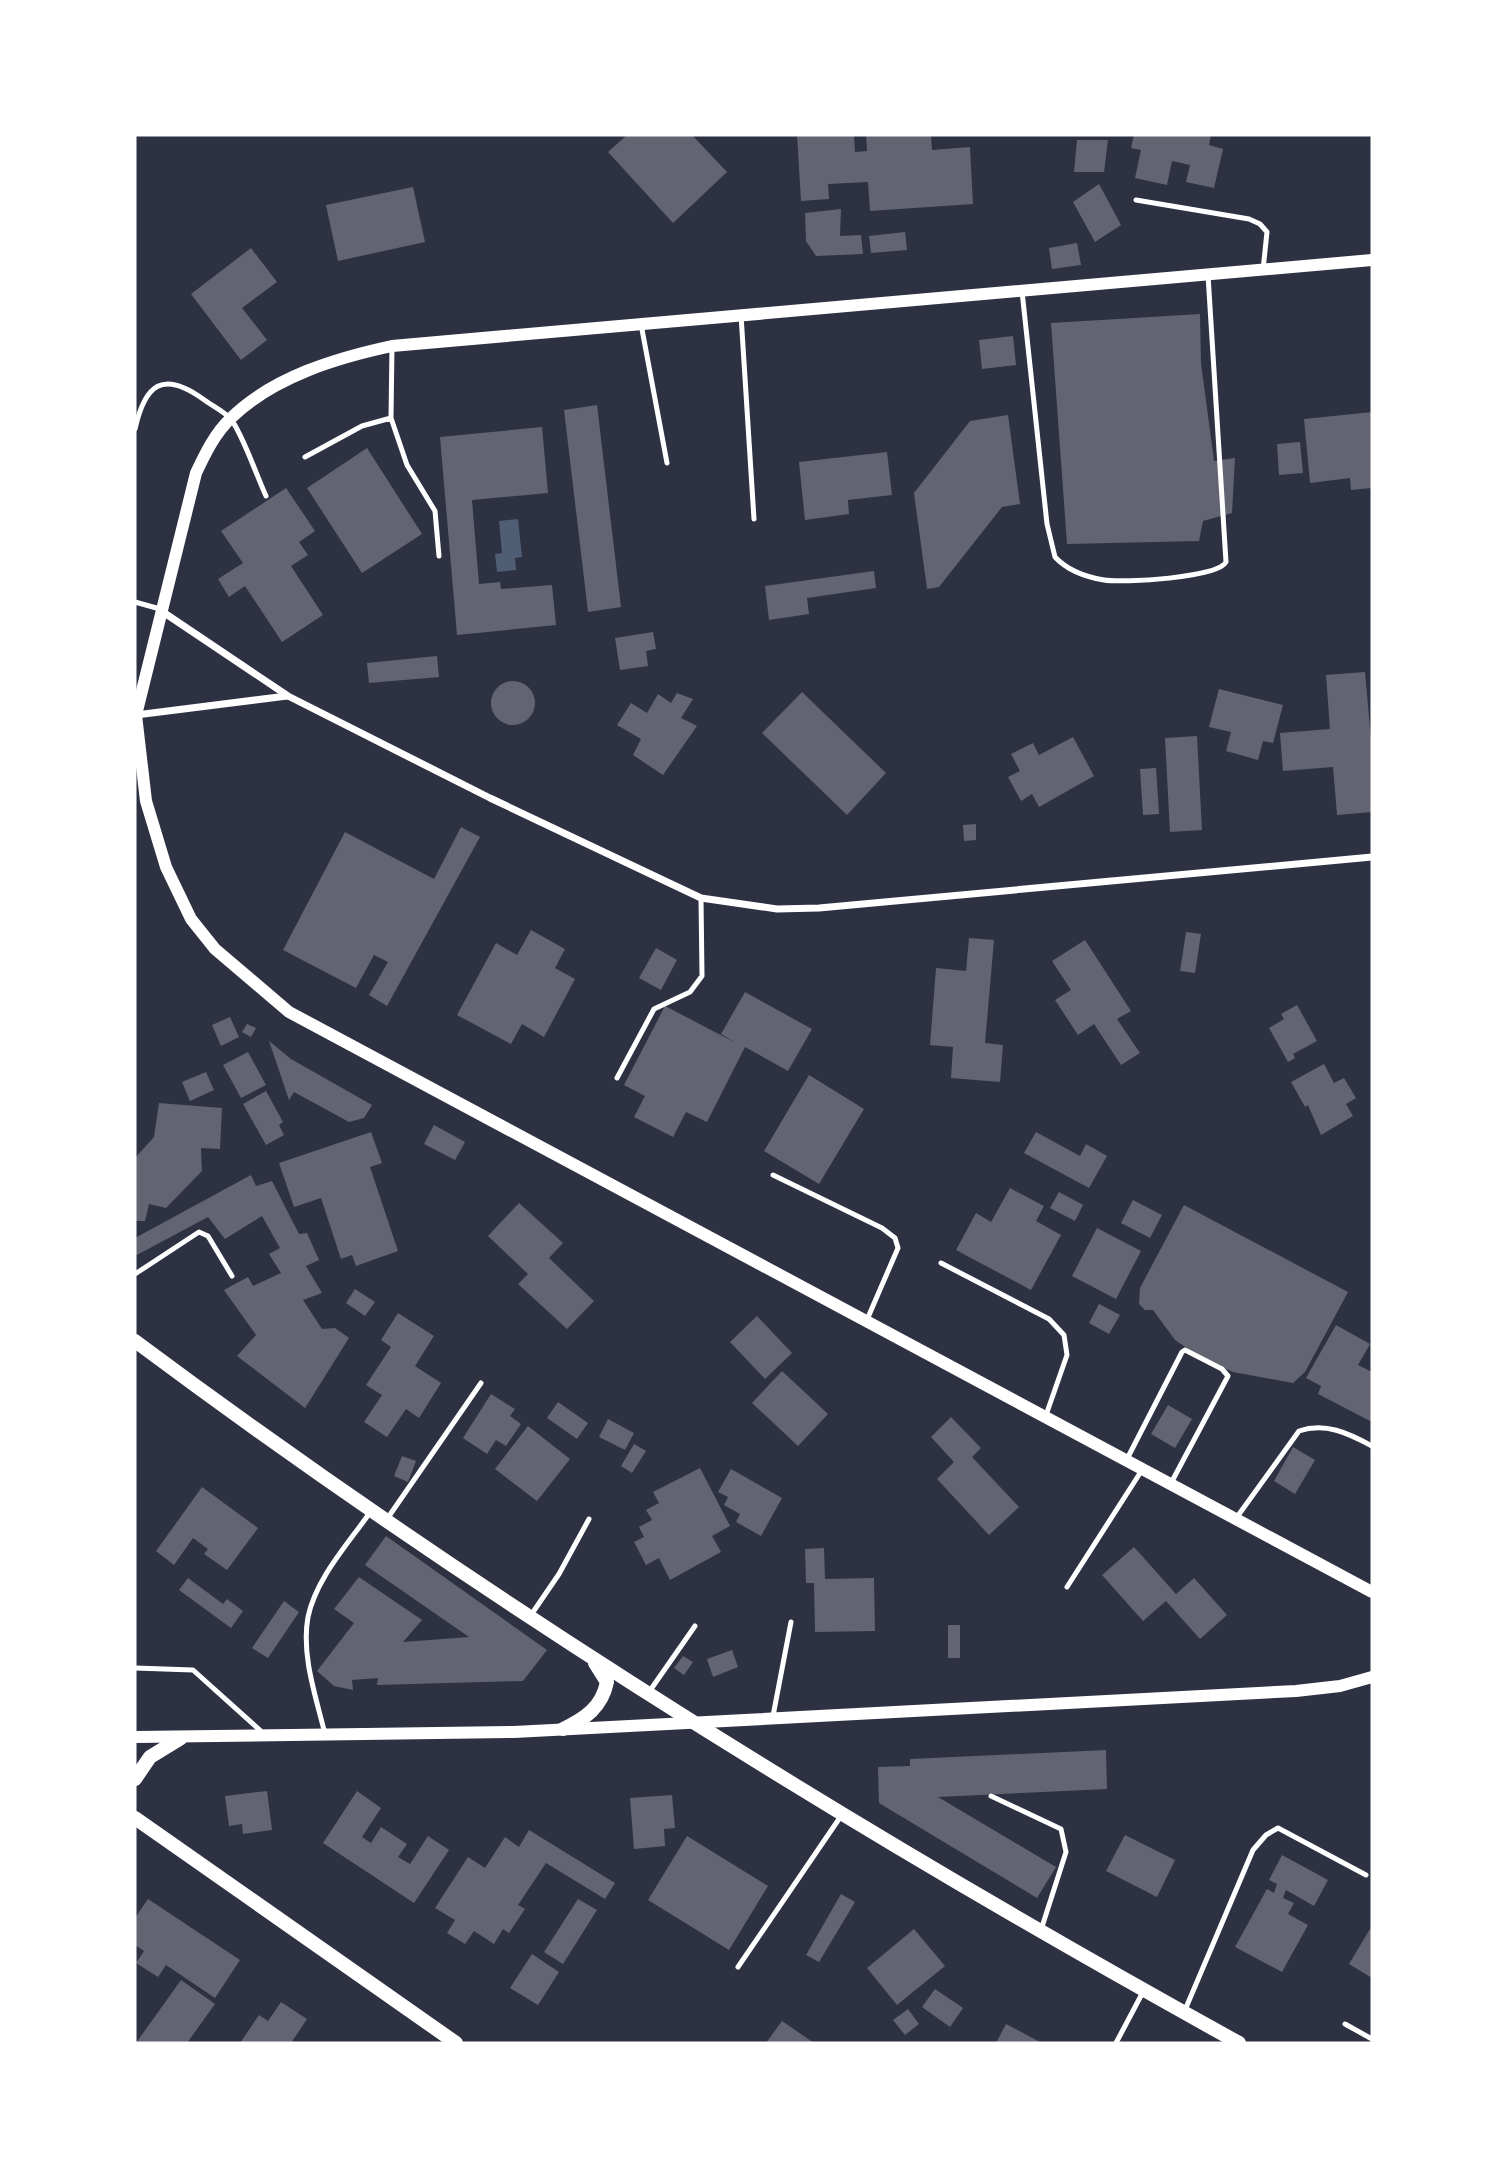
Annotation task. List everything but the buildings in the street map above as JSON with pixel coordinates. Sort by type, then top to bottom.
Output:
[{"type":"main road","points":[[135,1341],[372,1509],[690,1723],[1239,2043]]},
{"type":"main road","points":[[563,1729],[590,1714],[605,1693],[607,1682],[603,1672],[590,1657]]},
{"type":"main road","points":[[135,1779],[150,1756],[181,1738]]},
{"type":"main road","points":[[135,1818],[456,2043]]},
{"type":"street","points":[[1372,260],[391,346],[346,356],[301,373],[258,397],[230,419],[210,444],[196,472],[135,715],[146,801],[166,867],[191,919],[215,949],[289,1012],[1372,1592]]},
{"type":"street","points":[[160,609],[288,696],[490,798],[701,898],[777,909],[819,908],[1372,857]]},
{"type":"street","points":[[135,715],[288,696]]},
{"type":"street","points":[[135,1737],[267,1737],[690,1723],[1296,1691],[1340,1686],[1372,1677]]},
{"type":"lane","points":[[1136,200],[1249,219],[1260,224],[1266,232],[1263,270]]},
{"type":"lane","points":[[1022,291],[1047,524],[1055,557],[1083,575],[1105,580],[1138,581],[1216,571],[1226,562],[1208,275]]},
{"type":"lane","points":[[741,315],[754,519]]},
{"type":"lane","points":[[641,324],[667,463]]},
{"type":"lane","points":[[391,346],[391,418],[407,465],[435,511],[439,556]]},
{"type":"lane","points":[[135,429],[144,398],[153,388],[173,382],[185,387],[230,419],[266,496]]},
{"type":"lane","points":[[305,457],[362,426],[391,418]]},
{"type":"lane","points":[[135,602],[160,609]]},
{"type":"lane","points":[[617,1078],[654,1009],[690,992],[702,976],[701,898]]},
{"type":"lane","points":[[773,1175],[882,1228],[895,1238],[898,1248],[866,1322]]},
{"type":"lane","points":[[135,1274],[198,1232],[208,1236],[232,1276]]},
{"type":"lane","points":[[941,1263],[1049,1319],[1064,1335],[1067,1355],[1045,1418]]},
{"type":"lane","points":[[1126,1461],[1182,1352],[1185,1350],[1222,1369],[1228,1377],[1170,1485]]},
{"type":"lane","points":[[387,1519],[481,1382]]},
{"type":"lane","points":[[1236,1520],[1299,1431],[1315,1426],[1335,1429],[1372,1446]]},
{"type":"lane","points":[[1067,1587],[1142,1470]]},
{"type":"lane","points":[[325,1735],[308,1660],[308,1616],[321,1582],[372,1509]]},
{"type":"lane","points":[[530,1617],[559,1574],[589,1519]]},
{"type":"lane","points":[[772,1719],[791,1622]]},
{"type":"lane","points":[[647,1694],[695,1626]]},
{"type":"lane","points":[[135,1668],[193,1670],[267,1737]]},
{"type":"lane","points":[[991,1796],[1061,1829],[1066,1852],[1041,1930]]},
{"type":"lane","points":[[738,1967],[843,1814]]},
{"type":"lane","points":[[1184,2012],[1253,1850],[1266,1835],[1278,1828],[1366,1875]]},
{"type":"lane","points":[[1116,2043],[1144,1990]]},
{"type":"lane","points":[[1345,2024],[1372,2039]]},
{"type":"water","points":[[518,519],[522,557],[515,558],[516,570],[497,572],[495,554],[502,553],[499,521]]}]
